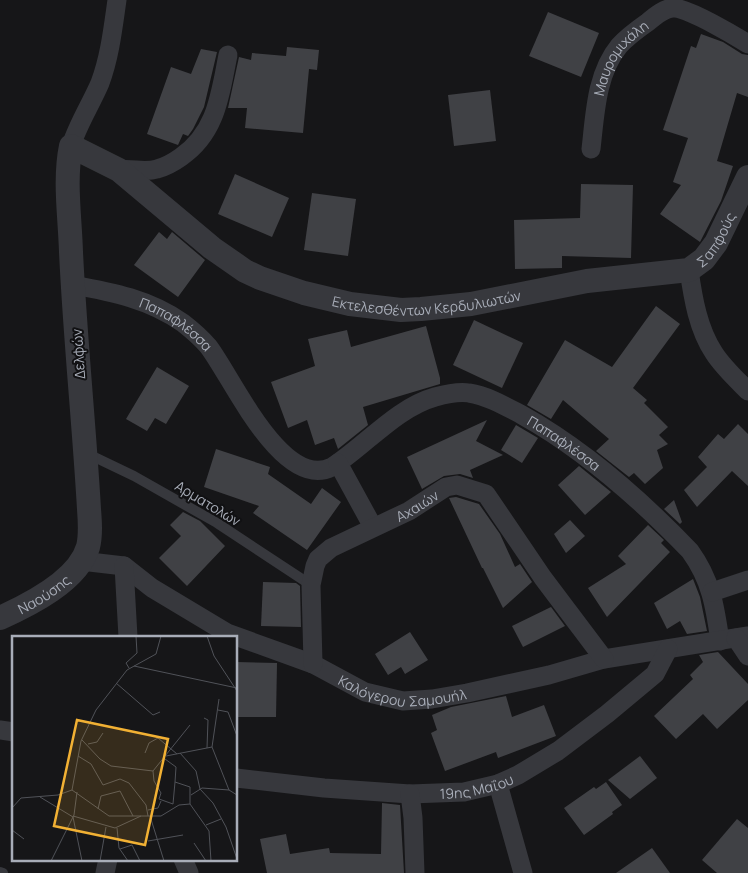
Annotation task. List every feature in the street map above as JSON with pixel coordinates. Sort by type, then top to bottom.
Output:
[{"type":"street","points":[[70,146],[101,80],[111,43],[117,0]]},
{"type":"street","name":"Μαυρομιχάλη","points":[[591,149],[598,97],[610,60],[621,44],[663,12],[669,4],[706,21],[748,44]]},
{"type":"street","points":[[119,170],[129,168],[150,171],[158,169],[184,155],[198,142],[215,114],[228,55]]},
{"type":"street","name":"Εκτελεσθέντων Κερδυλιωτών","points":[[70,146],[119,170],[212,248],[245,271],[278,285],[350,304],[401,310],[428,309],[471,304],[614,277],[689,270]]},
{"type":"street","name":"Δελφών","points":[[70,146],[68,184],[73,285],[90,531],[89,545],[81,560]]},
{"type":"street","name":"Σαπφούς","points":[[689,270],[704,259],[716,243],[748,177]]},
{"type":"street","points":[[689,270],[700,320],[708,342],[723,365],[748,390]]},
{"type":"street","name":"Παπαφλέσσα","points":[[73,285],[131,296],[151,304],[183,323],[207,346],[267,437],[300,466],[312,471],[323,471],[338,463],[388,423],[432,398],[464,392],[485,397],[518,413],[558,437],[620,484],[690,551],[701,568],[735,638],[748,656]]},
{"type":"street","points":[[338,463],[373,527]]},
{"type":"street","name":"Αχαιών","points":[[313,664],[312,585],[315,566],[322,554],[330,548],[409,511],[446,487],[457,485],[486,494],[544,578],[604,659]]},
{"type":"street","points":[[81,560],[124,566],[128,636]]},
{"type":"street","name":"Ναούσης","points":[[0,618],[24,607],[53,588],[66,578],[81,560]]},
{"type":"street","name":"Καλόγερου Σαμουήλ","points":[[124,566],[152,588],[227,633],[235,636]]},
{"type":"street","points":[[712,592],[748,580]]},
{"type":"street","name":"Καλόγερου Σαμουήλ","points":[[238,637],[313,664],[366,692],[403,701],[432,699],[467,693],[548,675],[604,659],[735,638]]},
{"type":"street","name":"19ης Μαΐου","points":[[238,778],[324,788],[410,794],[464,792],[498,784],[518,775],[558,751],[607,714],[655,674],[668,649]]},
{"type":"street","points":[[498,784],[523,873]]},
{"type":"street","points":[[410,794],[415,873]]},
{"type":"street","points":[[105,873],[108,860]]},
{"type":"street","points":[[183,860],[189,873]]},
{"type":"lane","name":"Αρματολών","points":[[85,452],[134,476],[217,523],[312,585]]},
{"type":"building","points":[[548,12],[599,33],[581,77],[529,56]]},
{"type":"building","points":[[701,34],[723,42],[742,54],[748,55],[748,97],[737,93],[717,161],[733,166],[721,201],[700,242],[660,214],[681,185],[673,182],[688,138],[663,130],[691,46],[696,48]]},
{"type":"building","points":[[287,47],[319,50],[317,70],[309,69],[303,133],[245,128],[247,108],[228,108],[239,57],[251,60],[252,53],[286,56]]},
{"type":"building","points":[[201,49],[217,52],[204,107],[193,129],[188,136],[183,134],[178,145],[147,134],[171,67],[191,74]]},
{"type":"building","points":[[490,90],[496,141],[454,146],[448,95]]},
{"type":"building","points":[[235,174],[289,198],[272,237],[218,214]]},
{"type":"building","points":[[581,184],[633,185],[631,258],[562,256],[562,268],[515,269],[514,220],[580,218]]},
{"type":"building","points":[[312,193],[356,199],[348,256],[304,250]]},
{"type":"building","points":[[159,232],[167,239],[172,232],[205,260],[178,297],[134,265]]},
{"type":"building","points":[[656,306],[680,324],[633,388],[647,400],[644,403],[668,427],[659,435],[668,444],[657,450],[663,468],[645,484],[634,473],[629,477],[596,451],[609,439],[563,400],[551,419],[527,405],[565,340],[612,367]]},
{"type":"building","points":[[474,320],[523,343],[502,388],[453,365]]},
{"type":"building","points":[[426,326],[440,384],[363,407],[368,425],[338,449],[334,438],[315,445],[307,420],[288,428],[271,382],[315,366],[308,339],[347,330],[351,347]]},
{"type":"building","points":[[157,367],[189,386],[166,424],[155,418],[147,431],[126,419]]},
{"type":"building","points":[[487,420],[476,441],[503,455],[470,470],[473,478],[460,474],[444,476],[422,489],[407,457]]},
{"type":"building","points":[[738,424],[748,434],[748,486],[732,471],[697,507],[684,490],[707,467],[698,457],[718,434],[724,439]]},
{"type":"building","points":[[516,425],[538,438],[522,463],[501,450]]},
{"type":"building","points":[[216,449],[270,467],[268,474],[311,504],[322,488],[341,502],[307,550],[253,513],[259,506],[204,487]]},
{"type":"building","points":[[579,466],[611,492],[585,515],[558,485]]},
{"type":"building","points":[[456,497],[479,504],[500,534],[515,567],[520,564],[532,582],[503,608],[449,498]]},
{"type":"building","points":[[674,500],[682,522],[680,524],[664,509]]},
{"type":"building","points":[[183,512],[200,521],[225,546],[187,586],[159,558],[181,536],[170,525]]},
{"type":"building","points":[[570,520],[585,536],[566,553],[554,534]]},
{"type":"building","points":[[648,525],[664,540],[661,543],[670,552],[607,617],[588,588],[626,564],[618,556]]},
{"type":"building","points":[[693,579],[700,597],[707,631],[687,634],[680,621],[667,629],[654,603]]},
{"type":"building","points":[[263,582],[296,583],[300,586],[301,627],[261,626]]},
{"type":"building","points":[[551,607],[565,626],[523,647],[512,626]]},
{"type":"building","points":[[410,632],[428,660],[405,674],[401,667],[388,675],[375,654]]},
{"type":"building","points":[[718,652],[748,684],[748,700],[717,729],[703,714],[676,739],[654,716],[693,679],[690,675],[703,662],[699,655]]},
{"type":"building","points":[[238,662],[277,663],[276,717],[238,717]]},
{"type":"building","points":[[506,696],[512,717],[544,705],[556,736],[498,758],[496,752],[445,771],[431,733],[437,730],[432,715],[451,707]]},
{"type":"building","points":[[640,756],[657,778],[630,799],[608,780]]},
{"type":"building","points":[[606,782],[622,805],[584,835],[564,808],[594,787],[596,789]]},
{"type":"building","points":[[382,803],[400,805],[404,873],[267,873],[260,839],[286,834],[290,854],[329,848],[330,853],[381,854]]},
{"type":"building","points":[[737,819],[748,828],[748,873],[717,873],[702,860]]},
{"type":"building","points":[[652,848],[670,873],[616,873]]}]
